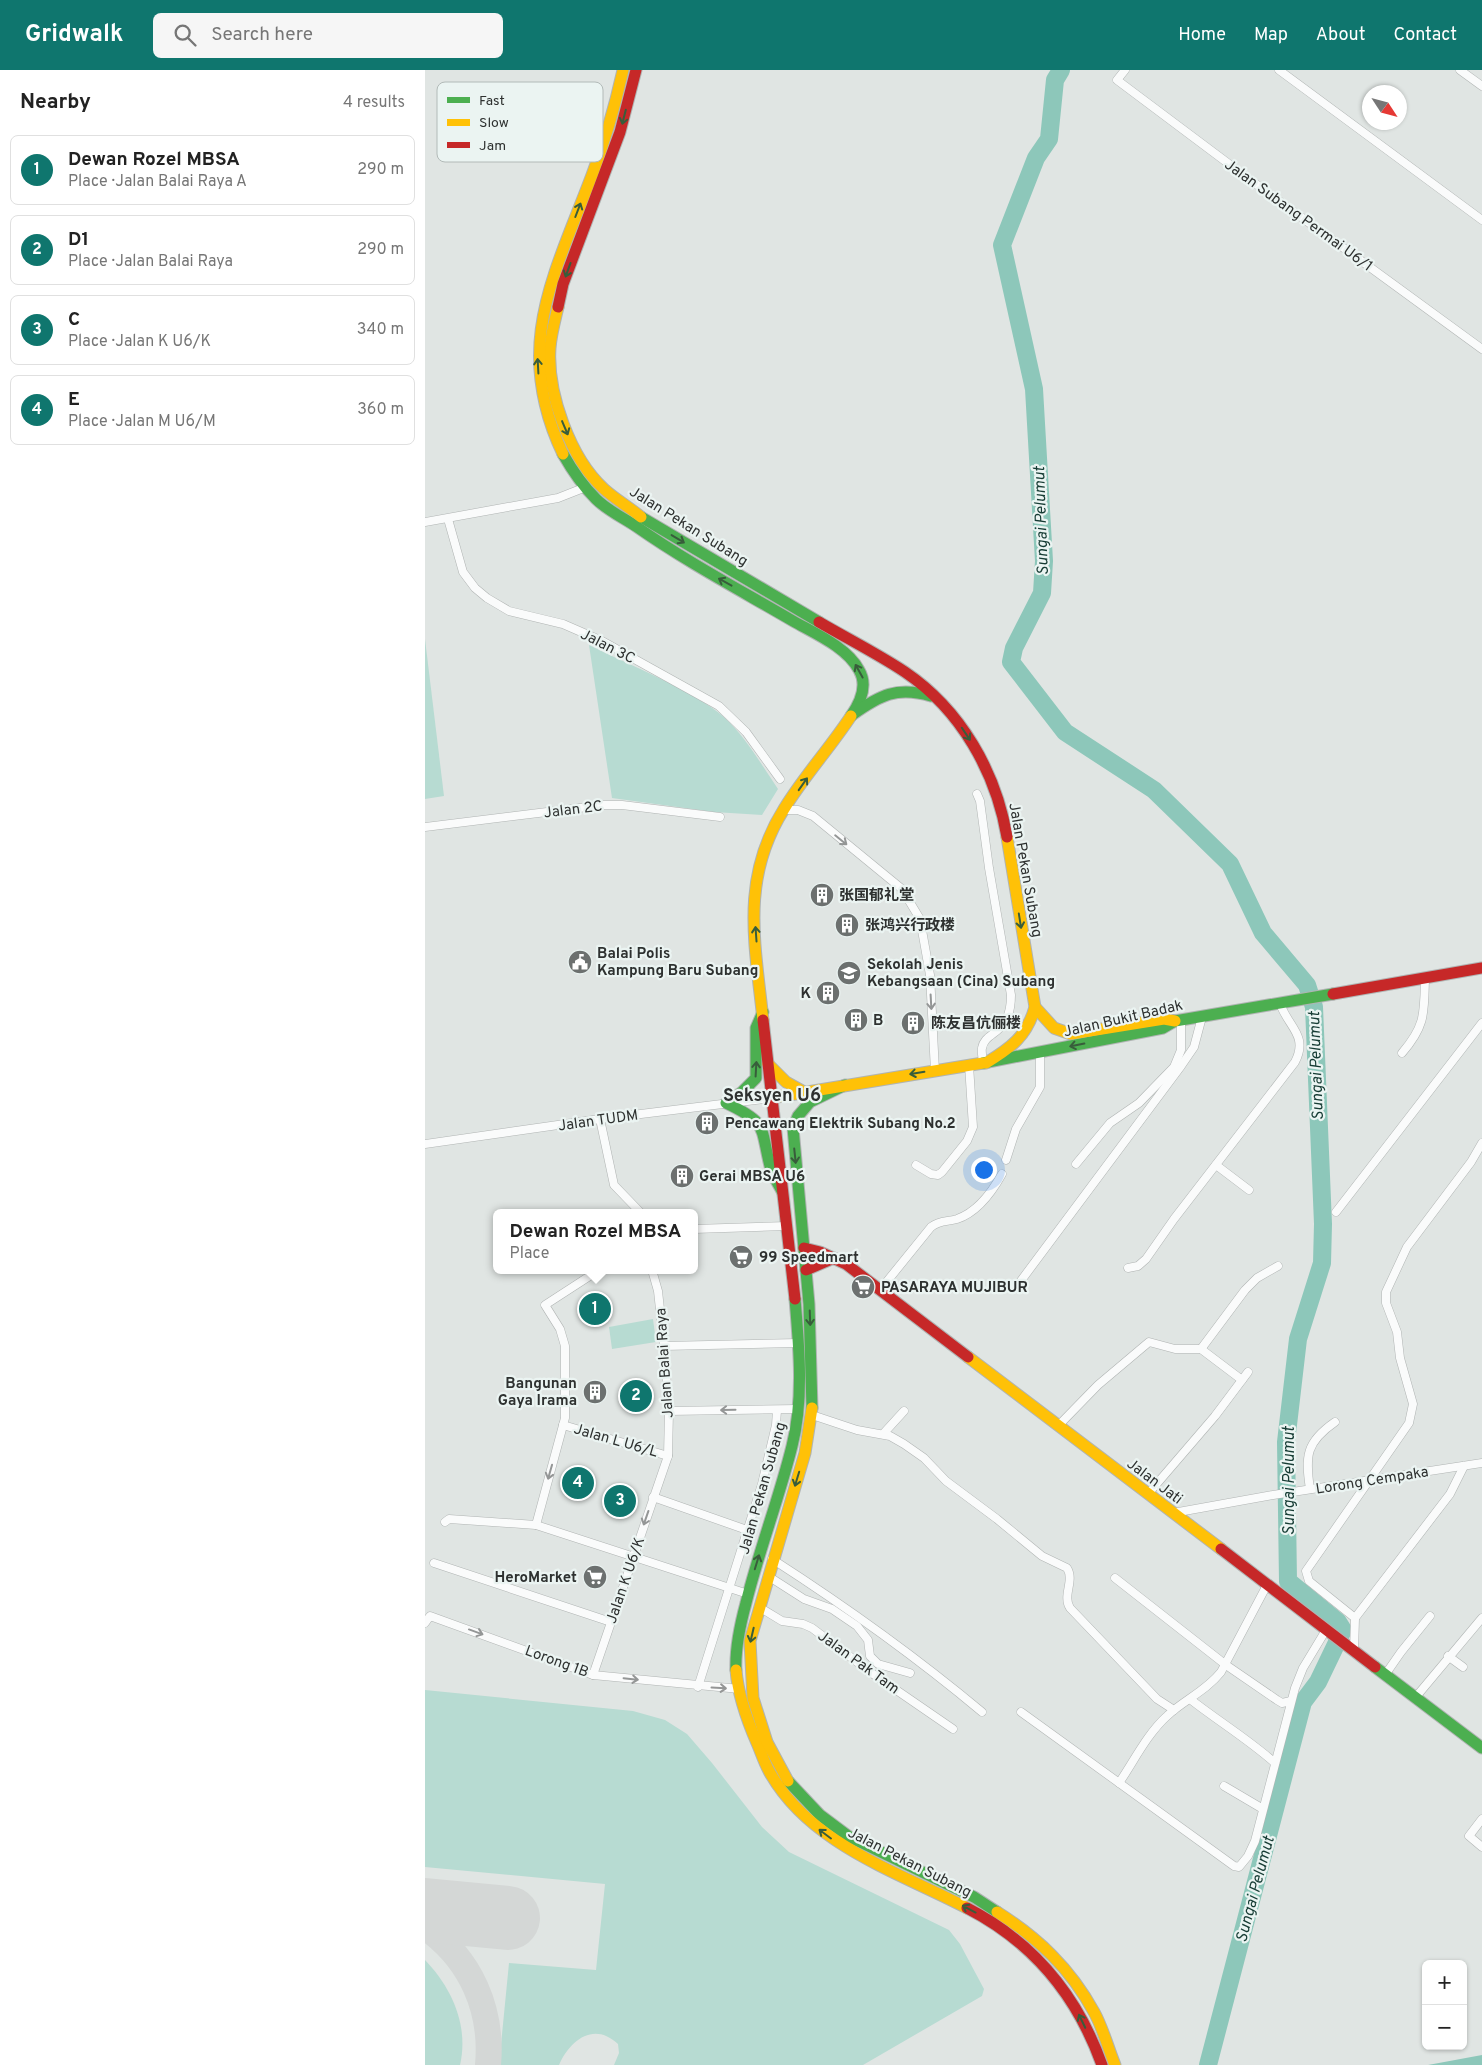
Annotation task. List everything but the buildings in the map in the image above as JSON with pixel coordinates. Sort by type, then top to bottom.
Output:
[{"type":"main road","name":"Jalan Pekan Subang","points":[[603,144],[623,70]]},
{"type":"main road","name":"Jalan Pekan Subang","points":[[636,70],[620,132],[563,284],[555,319],[550,348],[553,387],[562,422],[573,448],[603,488],[651,524],[905,672],[926,688],[964,730],[981,757],[1003,815],[1035,1007],[1032,1020],[1023,1039],[1015,1047],[984,1063]]},
{"type":"main road","name":"Jalan Pekan Subang","points":[[596,162],[553,276],[539,328],[537,346],[539,389],[547,421],[557,446],[596,499],[665,548],[798,623],[849,658],[859,669],[863,680],[862,692],[851,716],[770,832],[755,881],[755,916],[771,1098],[795,1282],[798,1343],[798,1409],[792,1449],[747,1594],[737,1643],[735,1673],[755,1745],[777,1785],[809,1821],[841,1846],[973,1910],[1015,1938],[1047,1966],[1079,2014],[1102,2065]]},
{"type":"main road","name":"Jalan Pekan Subang","points":[[851,716],[886,694],[914,690],[934,697]]},
{"type":"main road","name":"Jalan Bukit Badak","points":[[771,1098],[984,1063],[1163,1028],[1178,1021],[1202,1016],[1482,968]]},
{"type":"main road","points":[[1035,1007],[1054,1028],[1071,1034],[1164,1019],[1178,1021]]},
{"type":"main road","points":[[726,1103],[742,1092],[756,1078],[755,1028],[763,1012]]},
{"type":"main road","points":[[768,1064],[786,1082],[804,1092]]},
{"type":"main road","name":"Jalan Pekan Subang","points":[[845,1085],[839,1091],[813,1099],[795,1116],[793,1141],[811,1331],[812,1415],[805,1453],[750,1641],[750,1672],[753,1698],[767,1742],[787,1780],[820,1815],[848,1836],[975,1897],[1016,1924],[1058,1959],[1094,2012],[1115,2065]]},
{"type":"main road","points":[[726,1103],[745,1112],[761,1126],[765,1136],[770,1168],[785,1196]]},
{"type":"main road","name":"Jalan Jati","points":[[804,1248],[846,1264],[1482,1748]]},
{"type":"main road","points":[[806,1270],[834,1258]]},
{"type":"street","name":"Jalan Subang Permai U6/1","points":[[1125,70],[1117,80],[1482,349]]},
{"type":"street","points":[[1279,70],[1482,220]]},
{"type":"street","points":[[1460,70],[1482,86]]},
{"type":"street","points":[[425,522],[558,498],[586,487]]},
{"type":"street","name":"Jalan 3C","points":[[448,519],[463,572],[475,588],[487,598],[509,611],[563,624],[602,641],[719,706],[746,732],[779,779]]},
{"type":"street","points":[[977,794],[980,800],[1011,1005],[1006,1022],[984,1042],[982,1048],[984,1063]]},
{"type":"street","name":"Jalan 2C","points":[[425,827],[604,805],[622,805],[720,817]]},
{"type":"street","points":[[784,810],[798,810],[813,816],[894,882],[914,906],[920,919],[930,975],[935,1070]]},
{"type":"street","points":[[1402,1053],[1416,1036],[1422,1024],[1425,977]]},
{"type":"street","points":[[1129,1268],[1138,1266],[1146,1259],[1298,1056],[1299,1036],[1284,1016],[1280,1002]]},
{"type":"street","points":[[1017,1286],[1181,1066],[1194,1047],[1202,1016]]},
{"type":"street","points":[[1076,1164],[1110,1123],[1139,1103],[1174,1067],[1181,1050],[1178,1021]]},
{"type":"street","points":[[1336,1212],[1482,1023]]},
{"type":"street","points":[[1006,1160],[1016,1129],[1040,1087],[1040,1052]]},
{"type":"street","points":[[916,1165],[931,1174],[937,1175],[942,1172],[971,1133],[973,1106],[969,1065]]},
{"type":"street","name":"Jalan TUDM","points":[[425,1144],[601,1118],[771,1098]]},
{"type":"street","points":[[601,1118],[614,1185],[637,1209]]},
{"type":"street","points":[[1355,1618],[1309,1581],[1305,1575],[1409,1423],[1413,1404],[1400,1358],[1397,1332],[1386,1304],[1386,1292],[1407,1247],[1471,1162],[1482,1143]]},
{"type":"street","points":[[1216,1165],[1249,1190]]},
{"type":"street","points":[[880,1290],[931,1227],[942,1220],[961,1218],[975,1208],[993,1191],[1002,1174]]},
{"type":"street","points":[[698,1229],[788,1226]]},
{"type":"street","points":[[1201,1349],[1245,1290],[1257,1278],[1278,1266]]},
{"type":"street","points":[[536,1525],[563,1425],[565,1346],[560,1329],[545,1306],[593,1274]]},
{"type":"street","name":"Jalan Balai Raya","points":[[653,1274],[658,1291],[665,1346],[669,1411],[668,1456]]},
{"type":"street","points":[[1058,1426],[1098,1385],[1145,1343],[1155,1342],[1175,1349],[1201,1349],[1242,1380]]},
{"type":"street","points":[[665,1346],[798,1343]]},
{"type":"street","points":[[1149,1494],[1215,1416],[1248,1372]]},
{"type":"street","points":[[669,1411],[798,1409]]},
{"type":"street","points":[[698,1687],[762,1484],[776,1425],[777,1410]]},
{"type":"street","points":[[883,1434],[904,1411]]},
{"type":"street","points":[[812,1415],[857,1430],[890,1436],[924,1458],[946,1481],[1042,1556],[1067,1568],[1070,1577],[1067,1599],[1070,1608],[1157,1699],[1174,1710]]},
{"type":"street","points":[[1310,1489],[1307,1457],[1311,1446],[1323,1430],[1335,1422]]},
{"type":"street","name":"Jalan L U6/L","points":[[563,1425],[668,1456]]},
{"type":"street","name":"Jalan K U6/K","points":[[593,1675],[668,1456]]},
{"type":"street","name":"Lorong Cempaka","points":[[1173,1513],[1291,1492],[1482,1463]]},
{"type":"street","points":[[1354,1652],[1355,1618],[1451,1494],[1464,1466]]},
{"type":"street","points":[[653,1498],[747,1530]]},
{"type":"street","points":[[445,1522],[449,1519],[536,1525],[747,1594]]},
{"type":"street","points":[[773,1559],[835,1600],[926,1666],[982,1712]]},
{"type":"street","points":[[434,1563],[611,1622]]},
{"type":"street","points":[[768,1576],[804,1598],[832,1609],[857,1626],[868,1640],[870,1656],[878,1664],[910,1673]]},
{"type":"street","points":[[1115,1578],[1225,1664],[1282,1703],[1291,1701]]},
{"type":"street","points":[[1119,1783],[1158,1726],[1174,1710],[1215,1680],[1267,1585]]},
{"type":"street","name":"Jalan Pak Tam","points":[[759,1607],[782,1621],[803,1624],[812,1628],[873,1674],[953,1729]]},
{"type":"street","name":"Lorong 1B","points":[[425,1623],[430,1616],[593,1675],[698,1687],[740,1689]]},
{"type":"street","points":[[1385,1675],[1430,1616]]},
{"type":"street","points":[[1415,1698],[1448,1656],[1482,1618]]},
{"type":"street","points":[[1021,1712],[1237,1867],[1248,1856],[1263,1809],[1291,1701],[1303,1668],[1328,1632]]},
{"type":"street","points":[[1448,1656],[1463,1667]]},
{"type":"street","points":[[1189,1699],[1217,1720],[1244,1736],[1275,1763]]},
{"type":"street","points":[[1224,1786],[1263,1809]]},
{"type":"street","points":[[1482,1819],[1469,1836],[1482,1847]]},
{"type":"shaded area","points":[[425,639],[444,796],[425,799]]},
{"type":"shaded area","points":[[589,645],[678,687],[725,718],[747,743],[778,789],[762,815],[714,812],[612,798]]},
{"type":"shaded area","points":[[653,1319],[656,1342],[612,1349],[609,1327]]},
{"type":"shaded area","points":[[425,1690],[633,1711],[665,1720],[687,1734],[762,1827],[789,1852],[949,1930],[960,1944],[984,1989],[982,1996],[863,2065],[614,2065],[619,2053],[618,2044],[609,2037],[592,2034],[576,2041],[569,2048],[559,2065],[499,2065],[509,1963],[596,1970],[605,1884],[425,1867]]},
{"type":"shaded area","points":[[425,1960],[443,1983],[456,2008],[462,2036],[460,2065],[425,2065]]},
{"type":"shaded area","points":[[1482,2055],[1482,2065],[1428,2065]]},
{"type":"waterway","name":"Sungai Pelumut","points":[[1061,70],[1055,80],[1049,139],[1036,158],[1002,245],[1034,389],[1044,561],[1042,593],[1014,648],[1011,662],[1065,732],[1154,790],[1230,864],[1263,933],[1307,985],[1314,1007],[1323,1224],[1322,1263],[1298,1339],[1286,1442],[1288,1581],[1338,1622],[1343,1630],[1318,1682],[1303,1702],[1208,2065]]},
{"type":"taxiway","points":[[425,1927],[455,1954],[476,1987],[487,2025],[488,2065]]},
{"type":"runway","points":[[425,1910],[508,1918]]},
{"type":"traffic: fast","points":[[563,454],[582,483],[606,507],[694,564],[820,636],[847,654],[859,670],[863,682],[860,700],[851,716]]},
{"type":"traffic: fast","points":[[641,517],[819,622]]},
{"type":"traffic: fast","points":[[852,715],[871,702],[889,694],[908,692],[931,696]]},
{"type":"traffic: fast","points":[[983,1063],[1163,1028],[1175,1021],[1333,994]]},
{"type":"traffic: fast","points":[[763,1012],[756,1028],[756,1078],[742,1092],[726,1103],[749,1116],[760,1127],[771,1169],[782,1191]]},
{"type":"traffic: fast","points":[[812,1408],[809,1304],[793,1128],[798,1116],[810,1102],[845,1085]]},
{"type":"traffic: fast","points":[[736,1670],[737,1644],[744,1611],[787,1466],[796,1428],[799,1373],[795,1299]]},
{"type":"traffic: fast","points":[[1375,1667],[1482,1748]]},
{"type":"traffic: fast","points":[[788,1781],[820,1815],[848,1836],[974,1897],[997,1912]]},
{"type":"traffic: slow","points":[[603,142],[623,70]]},
{"type":"traffic: slow","points":[[563,454],[548,415],[541,379],[540,345],[544,312],[553,279],[596,162]]},
{"type":"traffic: slow","points":[[558,307],[550,348],[550,366],[552,385],[563,424],[571,443],[592,476],[608,493],[641,517]]},
{"type":"traffic: slow","points":[[763,1020],[754,912],[756,886],[761,861],[770,835],[784,809],[851,716]]},
{"type":"traffic: slow","points":[[986,1063],[1003,1052],[1023,1034],[1035,1007],[1007,837]]},
{"type":"traffic: slow","points":[[1035,1007],[1054,1028],[1071,1034],[1164,1019],[1175,1021]]},
{"type":"traffic: slow","points":[[771,1098],[983,1063]]},
{"type":"traffic: slow","points":[[768,1064],[786,1082],[804,1092]]},
{"type":"traffic: slow","points":[[968,1357],[1221,1549]]},
{"type":"traffic: slow","points":[[788,1781],[767,1742],[753,1698],[750,1641],[805,1453],[812,1408]]},
{"type":"traffic: slow","points":[[736,1670],[743,1707],[767,1768],[786,1796],[807,1818],[831,1837],[857,1853],[967,1908]]},
{"type":"traffic: slow","points":[[997,1912],[1026,1932],[1064,1968],[1085,1996],[1097,2018],[1115,2065]]},
{"type":"traffic: jam","points":[[558,307],[563,284],[620,132],[636,70]]},
{"type":"traffic: jam","points":[[819,622],[905,672],[925,687],[943,705],[973,744],[985,766],[1002,813],[1007,837]]},
{"type":"traffic: jam","points":[[1333,994],[1482,968]]},
{"type":"traffic: jam","points":[[763,1020],[795,1299]]},
{"type":"traffic: jam","points":[[804,1248],[820,1252],[846,1264],[968,1357]]},
{"type":"traffic: jam","points":[[806,1270],[834,1258]]},
{"type":"traffic: jam","points":[[1221,1549],[1375,1667]]},
{"type":"traffic: jam","points":[[967,1908],[1012,1937],[1050,1973],[1080,2016],[1102,2065]]},
{"type":"place","name":"张国郁礼堂","points":[[822,895]]},
{"type":"place","name":"张鸿兴行政楼","points":[[847,925]]},
{"type":"place","name":"Balai Polis Kampung Baru Subang","points":[[580,962]]},
{"type":"place","name":"Sekolah Jenis Kebangsaan (Cina) Subang","points":[[849,973]]},
{"type":"place","name":"K","points":[[828,993]]},
{"type":"place","name":"B","points":[[856,1020]]},
{"type":"place","name":"陈友昌伉俪楼","points":[[913,1023]]},
{"type":"place","name":"Pencawang Elektrik Subang No.2","points":[[707,1123]]},
{"type":"place","name":"Gerai MBSA U6","points":[[682,1176]]},
{"type":"place","name":"99 Speedmart","points":[[741,1257]]},
{"type":"place","name":"PASARAYA MUJIBUR","points":[[863,1287]]},
{"type":"place","name":"Dewan Rozel MBSA","points":[[595,1309]]},
{"type":"place","name":"Bangunan Gaya Irama","points":[[595,1392]]},
{"type":"place","name":"D1","points":[[636,1396]]},
{"type":"place","name":"E","points":[[578,1483]]},
{"type":"place","name":"C","points":[[620,1501]]},
{"type":"place","name":"HeroMarket","points":[[595,1577]]},
{"type":"district","name":"Seksyen U6","points":[[772,1095]]}]
